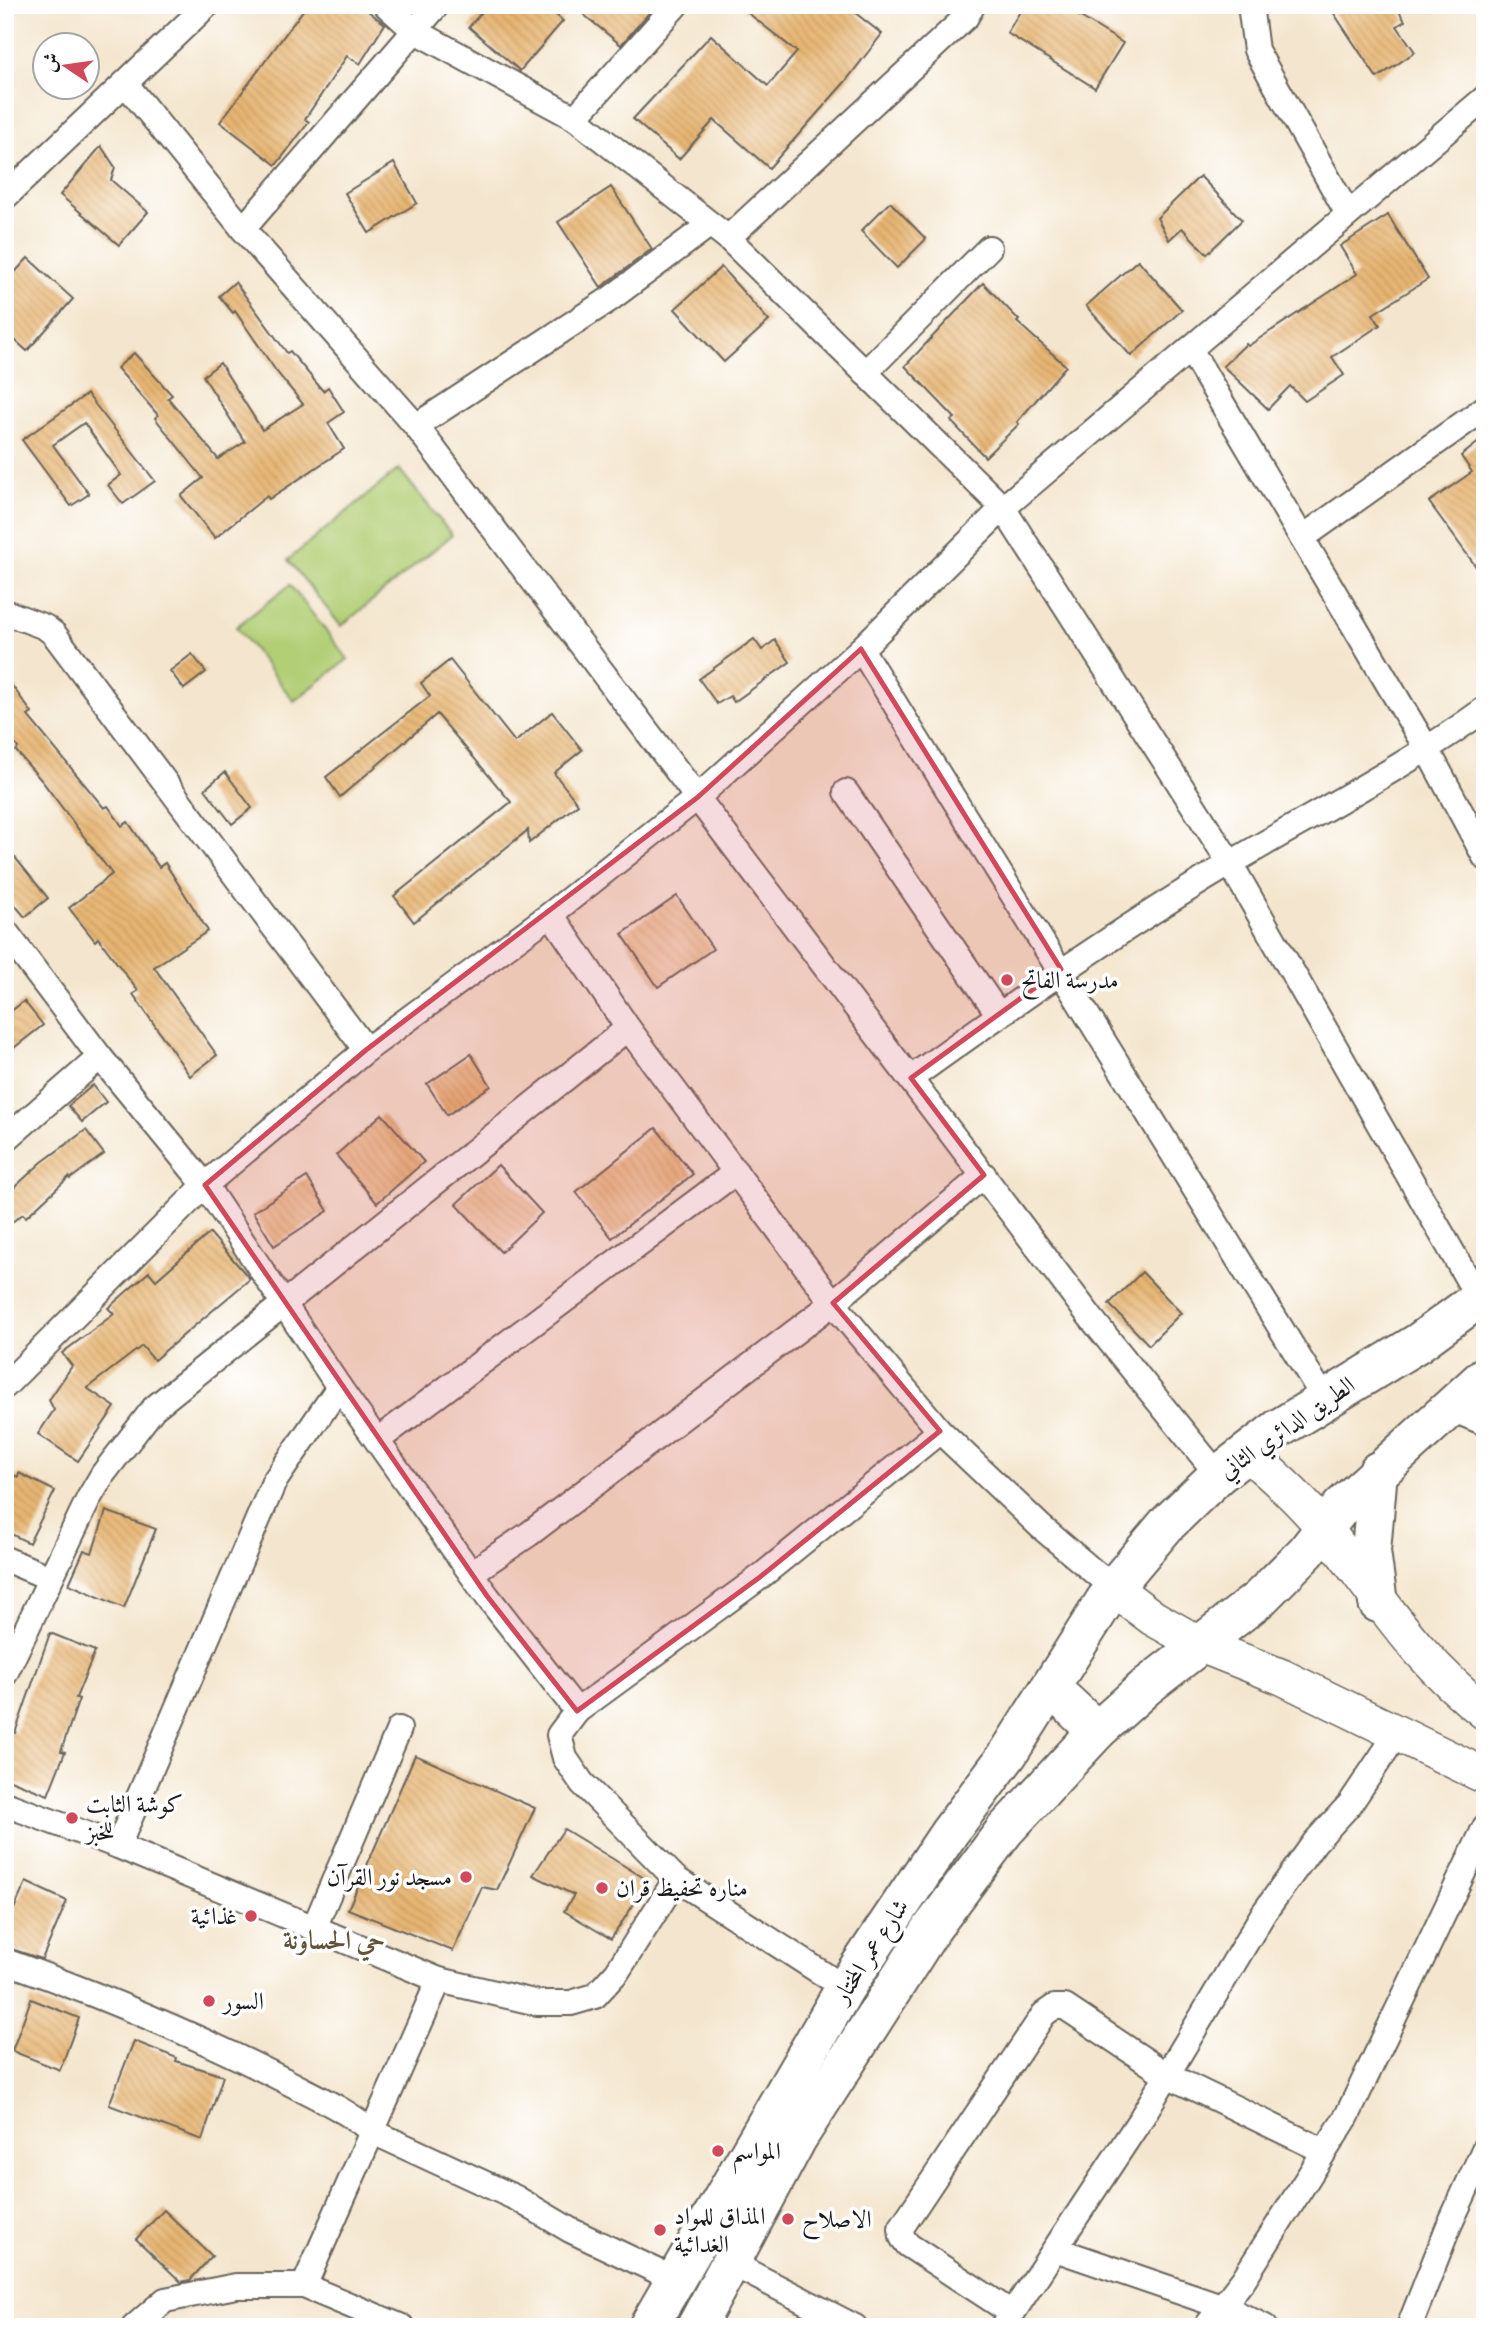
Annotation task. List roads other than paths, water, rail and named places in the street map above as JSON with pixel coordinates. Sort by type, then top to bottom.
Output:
[{"type":"main road","name":"الطريق الدائري الثاني","points":[[1112,1588],[1166,1525],[1232,1464],[1324,1398],[1418,1343],[1482,1297]]},
{"type":"main road","points":[[1199,1644],[1259,1599],[1325,1529],[1342,1506],[1485,1376]]},
{"type":"main road","points":[[1232,1464],[1288,1488],[1325,1529],[1378,1603],[1440,1674],[1485,1712]]},
{"type":"main road","points":[[1378,1471],[1371,1551],[1378,1603]]},
{"type":"main road","points":[[1112,1588],[1153,1618],[1199,1644],[1282,1677],[1396,1735],[1485,1776]]},
{"type":"main road","name":"شارع عمر المختار","points":[[648,2327],[845,1988],[1051,1688],[1112,1588]]},
{"type":"main road","name":"شارع عمر المختار","points":[[696,2327],[797,2139],[932,1928],[1005,1830],[1097,1731],[1199,1644]]},
{"type":"main road","points":[[1051,1688],[1097,1731]]},
{"type":"street","points":[[5,197],[207,5]]},
{"type":"street","points":[[386,5],[415,31],[575,118],[719,232],[1003,508],[1230,863],[1482,1297]]},
{"type":"street","points":[[243,229],[437,5]]},
{"type":"street","points":[[575,118],[676,5]]},
{"type":"street","points":[[416,426],[610,299],[719,232],[966,17],[973,5]]},
{"type":"street","points":[[1250,5],[1256,50],[1348,214]]},
{"type":"street","points":[[126,84],[243,229],[416,426],[1091,1318],[1232,1464]]},
{"type":"street","points":[[5,1386],[205,1185],[366,1050],[551,914],[698,797],[861,649],[1003,508],[1485,98]]},
{"type":"street","points":[[865,373],[989,248]]},
{"type":"street","points":[[1190,349],[1428,751],[1485,857]]},
{"type":"street","points":[[1302,538],[1485,408]]},
{"type":"street","points":[[5,612],[45,627],[54,634],[366,1050]]},
{"type":"street","points":[[861,649],[1324,1398]]},
{"type":"street","points":[[911,1079],[1061,970],[1230,863],[1428,751],[1485,709]]},
{"type":"street","points":[[846,792],[999,1014]]},
{"type":"street","points":[[551,914],[628,1028],[833,1303],[940,1431],[1041,1527],[1112,1588]]},
{"type":"street","points":[[5,931],[100,1057],[205,1185],[339,1387],[379,1439],[471,1573],[577,1711]]},
{"type":"street","points":[[5,1674],[103,1474],[154,1408],[628,1028]]},
{"type":"street","points":[[5,1140],[100,1057]]},
{"type":"street","points":[[379,1439],[736,1172]]},
{"type":"street","points":[[471,1573],[529,1534],[833,1303],[984,1175]]},
{"type":"street","points":[[118,1846],[274,1482],[339,1387]]},
{"type":"street","points":[[1449,1408],[1485,1423]]},
{"type":"street","points":[[845,1988],[676,1879],[582,1783],[565,1758],[559,1735],[577,1711],[760,1577],[940,1431]]},
{"type":"street","points":[[5,1559],[50,1578]]},
{"type":"street","points":[[314,1928],[399,1730]]},
{"type":"street","points":[[1324,2151],[1167,2076],[1065,2007],[1055,2007],[1044,2014],[901,2228],[902,2236],[908,2245],[1008,2320],[1167,2076],[1263,1914],[1315,1842],[1350,1804],[1396,1735]]},
{"type":"street","points":[[5,1804],[118,1846],[439,1980],[538,2003],[571,2003],[595,1996],[617,1972],[676,1879]]},
{"type":"street","points":[[1206,2327],[1224,2307],[1347,2116],[1485,1827]]},
{"type":"street","points":[[5,1961],[81,1988],[243,2059],[351,2114],[371,2130],[516,2198],[570,2230],[676,2280]]},
{"type":"street","points":[[304,2286],[439,1980]]},
{"type":"street","points":[[1409,2327],[1448,2228],[1485,2147]]},
{"type":"street","points":[[1055,2249],[1224,2307],[1265,2327]]},
{"type":"street","points":[[729,2262],[855,2327]]},
{"type":"street","points":[[134,2327],[165,2300],[236,2286],[304,2286],[402,2327]]},
{"type":"place","name":"مدرسة الفاتح","points":[[1007,980]]},
{"type":"place","name":"كوشة الثابت للخبز","points":[[72,1818]]},
{"type":"place","name":"مسجد نور القرآن","points":[[466,1877]]},
{"type":"place","name":"مناره تحفيظ قران","points":[[602,1888]]},
{"type":"place","name":"غذائية","points":[[251,1916]]},
{"type":"place","name":"السور","points":[[209,2001]]},
{"type":"place","name":"المواسم","points":[[718,2151]]},
{"type":"place","name":"الاصلاح","points":[[788,2219]]},
{"type":"place","name":"المذاق للمواد الغدائية","points":[[660,2230]]},
{"type":"district","name":"حي الحساونة","points":[[334,1941]]}]
